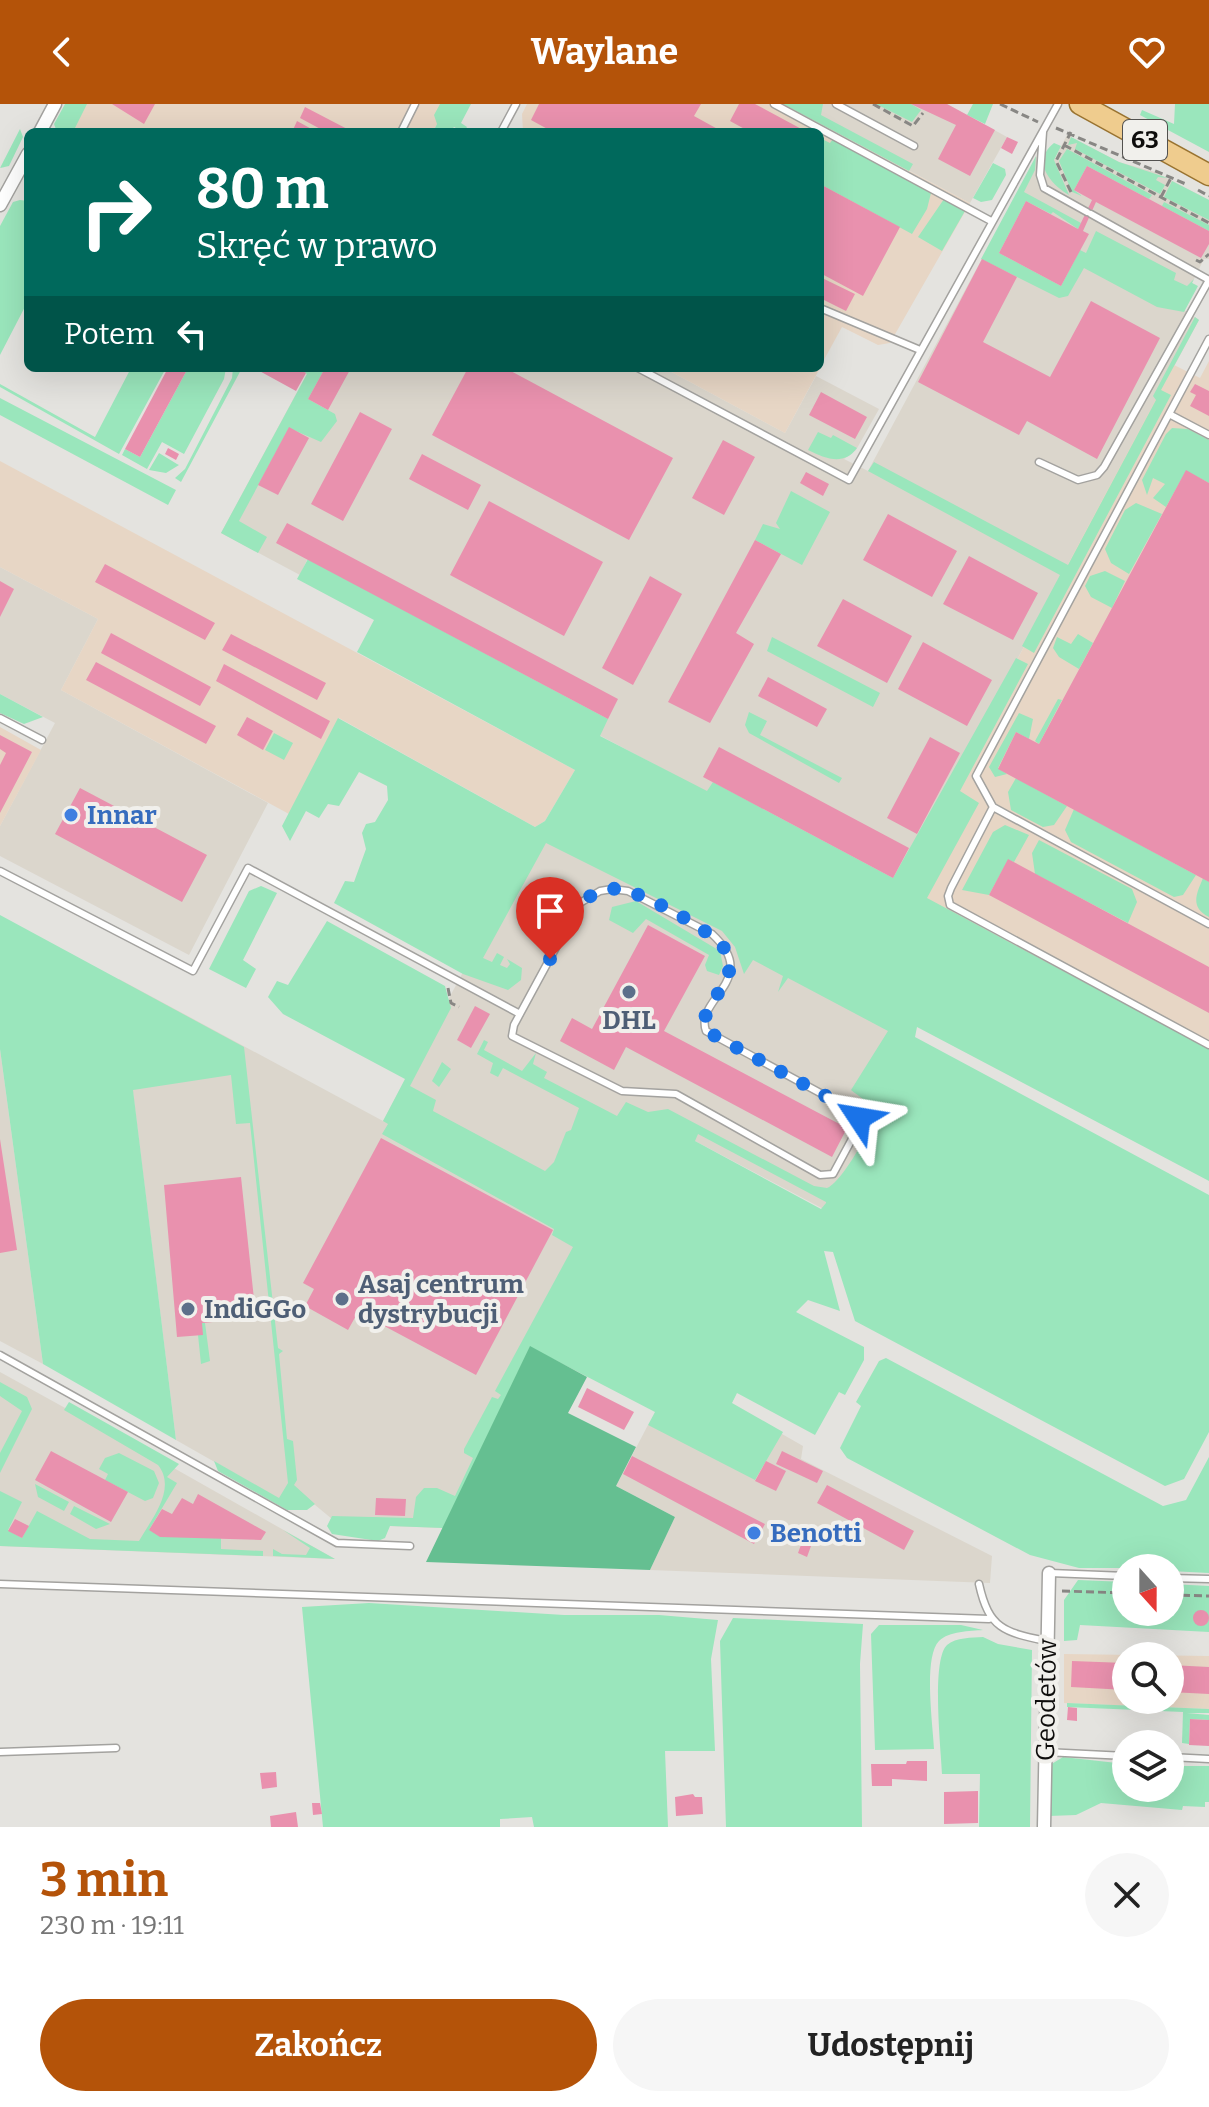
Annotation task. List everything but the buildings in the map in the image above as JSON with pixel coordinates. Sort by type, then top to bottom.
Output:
[{"type":"main road","name":"63","points":[[1089,106],[1209,175]]},
{"type":"street","points":[[42,128],[55,104]]},
{"type":"street","points":[[0,205],[24,161]]},
{"type":"street","name":"Geodetów","points":[[1044,1827],[1049,1573]]},
{"type":"lane","points":[[403,128],[415,104]]},
{"type":"lane","points":[[503,128],[516,104]]},
{"type":"lane","points":[[774,104],[819,128]]},
{"type":"lane","points":[[836,104],[914,146]]},
{"type":"lane","points":[[646,372],[849,480],[1058,104]]},
{"type":"lane","points":[[1039,462],[1078,480],[1097,475],[1209,280],[1044,188],[1040,175],[1044,127]]},
{"type":"lane","points":[[824,131],[991,221]]},
{"type":"lane","points":[[824,310],[920,350]]},
{"type":"lane","points":[[1209,339],[976,776],[993,807],[1209,924]]},
{"type":"lane","points":[[1169,414],[1209,435]]},
{"type":"lane","points":[[0,718],[42,740]]},
{"type":"lane","points":[[993,807],[951,888],[948,896],[950,905],[1209,1045]]},
{"type":"lane","points":[[0,871],[193,971],[248,868],[520,1014]]},
{"type":"lane","points":[[600,891],[628,891],[712,934],[727,953],[730,975],[704,1020],[706,1031],[857,1113],[859,1126],[833,1174],[820,1175],[676,1094],[622,1091],[518,1041],[512,1031],[520,1014],[580,903],[600,891]]},
{"type":"lane","points":[[0,1355],[337,1543],[410,1546]]},
{"type":"lane","points":[[1049,1573],[1112,1575]]},
{"type":"lane","points":[[1184,1578],[1209,1579]]},
{"type":"lane","points":[[0,1584],[989,1619]]},
{"type":"lane","points":[[979,1584],[989,1619],[998,1627],[1046,1641]]},
{"type":"lane","points":[[0,1752],[116,1748]]},
{"type":"lane","points":[[1045,1752],[1112,1755]]},
{"type":"lane","points":[[1184,1758],[1209,1759]]},
{"type":"path","points":[[873,104],[913,126],[923,113]]},
{"type":"path","points":[[1000,104],[1044,127],[1071,132],[1131,162],[1172,176],[1209,196]]},
{"type":"path","points":[[1071,132],[1056,161],[1071,194],[1081,198]]},
{"type":"path","points":[[1064,145],[1209,223]]},
{"type":"path","points":[[1161,197],[1172,176]]},
{"type":"path","points":[[442,980],[450,993],[451,1003],[459,1007]]},
{"type":"path","points":[[1048,1590],[1112,1592]]},
{"type":"path","points":[[1184,1595],[1209,1596]]},
{"type":"shaded area","points":[[83,104],[447,104],[435,128],[71,128]]},
{"type":"shaded area","points":[[527,104],[783,104],[970,203],[890,343],[878,345],[842,327],[824,360],[824,128],[523,128],[522,114]]},
{"type":"shaded area","points":[[802,104],[947,104],[1007,137],[970,203],[798,111]]},
{"type":"shaded area","points":[[1067,135],[1119,162],[1155,172],[1209,200],[1209,259],[1204,259],[1192,283],[1196,285],[1183,309],[1199,320],[893,891],[599,735],[607,719],[307,560],[300,575],[221,533],[308,372],[671,372],[785,433],[816,376],[879,409],[856,450],[844,459],[868,471],[1037,156],[1054,160]]},
{"type":"shaded area","points":[[1209,361],[1209,1060],[894,891],[1174,365],[1200,378]]},
{"type":"shaded area","points":[[671,372],[818,372],[785,433]]},
{"type":"shaded area","points":[[0,461],[575,770],[545,821],[535,827],[339,718],[289,814],[61,690],[98,619],[0,567]]},
{"type":"shaded area","points":[[0,567],[98,619],[61,690],[268,803],[189,955],[0,856],[0,826],[55,723],[0,694]]},
{"type":"shaded area","points":[[0,727],[41,750],[0,826]]},
{"type":"shaded area","points":[[541,827],[916,1027],[831,1213],[695,1141],[646,1142],[443,1528],[338,1524],[291,1485],[292,1506],[176,1440],[119,979],[383,1121]]},
{"type":"shaded area","points":[[0,1049],[43,1364],[0,1341]]},
{"type":"shaded area","points":[[0,1372],[172,1467],[335,1559],[0,1546]]},
{"type":"shaded area","points":[[648,1425],[782,1434],[803,1446],[801,1459],[992,1556],[990,1583],[650,1570],[675,1517],[616,1486]]},
{"type":"shaded area","points":[[1064,1654],[1112,1655],[1112,1705],[1064,1703]]},
{"type":"shaded area","points":[[1184,1656],[1209,1656],[1209,1709],[1184,1708]]},
{"type":"green space","points":[[65,104],[87,104],[75,128],[56,128],[54,124]]},
{"type":"green space","points":[[440,104],[471,104],[461,123],[466,128],[435,128],[434,115]]},
{"type":"green space","points":[[783,104],[823,104],[821,115],[913,164],[909,171]]},
{"type":"green space","points":[[876,104],[911,104],[921,110],[912,122]]},
{"type":"green space","points":[[973,104],[993,104],[985,124],[967,115]]},
{"type":"green space","points":[[1175,104],[1209,104],[1209,152],[1140,115],[1142,110],[1174,124]]},
{"type":"green space","points":[[20,129],[23,137],[9,166],[0,168]]},
{"type":"green space","points":[[1071,137],[1119,162],[1168,178],[1158,177],[1156,180],[1165,185],[1160,194],[1075,149],[1077,143],[1068,145]]},
{"type":"green space","points":[[833,139],[931,193],[927,209],[912,234],[824,186],[824,140],[830,143]]},
{"type":"green space","points":[[1054,143],[1061,146],[1054,160],[1069,195],[1055,185],[1046,172],[1044,157]]},
{"type":"green space","points":[[1067,149],[1152,195],[1149,199],[1087,166],[1074,190],[1082,196],[1072,192],[1059,161]]},
{"type":"green space","points":[[1036,156],[1035,170],[1024,192],[1081,223],[1078,229],[1053,212],[1051,214],[1026,201],[999,253],[1061,286],[1080,250],[1086,253],[1096,231],[1176,273],[1174,280],[1187,286],[1194,279],[1192,283],[1198,286],[1184,312],[1157,307],[1084,268],[1068,296],[1059,298],[981,259]]},
{"type":"green space","points":[[993,163],[1005,169],[1006,175],[992,200],[981,202],[973,198]]},
{"type":"green space","points":[[1172,181],[1209,200],[1209,220],[1164,197]]},
{"type":"green space","points":[[944,199],[965,211],[942,251],[918,237]]},
{"type":"green space","points":[[24,200],[24,309],[0,355],[0,226],[13,202]]},
{"type":"green space","points":[[1164,202],[1209,225],[1209,231],[1162,206]]},
{"type":"green space","points":[[1195,317],[1199,320],[1161,390],[1171,395],[1034,653],[1022,646],[1060,575],[868,471],[874,462],[1068,565],[1156,400],[1153,396]]},
{"type":"green space","points":[[129,372],[164,372],[119,454],[0,387],[0,384],[95,437]]},
{"type":"green space","points":[[186,372],[225,372],[184,454],[162,442],[147,469],[122,455],[125,449],[140,457]]},
{"type":"green space","points":[[233,372],[240,372],[181,482],[175,478],[185,469]]},
{"type":"green space","points":[[304,372],[323,372],[308,399],[335,414],[337,421],[321,442],[289,428],[239,521],[267,537],[258,553],[221,533],[307,374]]},
{"type":"green space","points":[[0,398],[176,490],[168,505],[0,415]]},
{"type":"green space","points":[[1172,428],[1188,429],[1209,440],[1209,483],[1186,471],[1166,507],[1153,498],[1165,484],[1153,478],[1147,495],[1142,480]]},
{"type":"green space","points":[[818,432],[831,438],[833,435],[857,448],[841,459],[821,456],[808,450]]},
{"type":"green space","points":[[159,453],[179,465],[166,473],[149,470]]},
{"type":"green space","points":[[791,491],[830,512],[802,565],[755,540],[763,524],[780,529],[776,523]]},
{"type":"green space","points":[[1136,503],[1162,514],[1129,574],[1111,563],[1105,549],[1125,510]]},
{"type":"green space","points":[[308,559],[608,719],[600,736],[707,791],[713,782],[893,878],[1016,658],[1028,664],[960,791],[979,803],[927,898],[1209,1049],[1209,1181],[917,1027],[915,1037],[1209,1195],[1209,1432],[1184,1479],[1165,1486],[855,1321],[833,1252],[824,1251],[840,1311],[808,1300],[796,1312],[864,1347],[864,1360],[845,1395],[839,1392],[815,1435],[737,1393],[732,1403],[783,1432],[755,1480],[648,1425],[655,1412],[530,1347],[443,1528],[390,1526],[385,1538],[378,1541],[332,1534],[327,1526],[332,1516],[413,1518],[416,1497],[424,1488],[437,1488],[455,1496],[473,1458],[464,1453],[464,1449],[492,1397],[498,1399],[501,1395],[495,1391],[573,1247],[552,1235],[554,1229],[382,1134],[388,1124],[383,1121],[405,1079],[283,1014],[268,997],[277,981],[288,985],[327,921],[445,986],[451,1008],[410,1086],[436,1100],[433,1111],[545,1171],[554,1162],[579,1108],[503,1068],[498,1077],[490,1073],[493,1063],[477,1054],[484,1040],[488,1042],[484,1050],[522,1071],[536,1053],[533,1064],[547,1072],[544,1078],[617,1116],[626,1102],[648,1112],[668,1109],[814,1186],[827,1188],[848,1166],[868,1130],[871,1109],[851,1090],[888,1031],[788,978],[778,992],[783,976],[753,960],[744,974],[735,947],[722,931],[546,843],[483,958],[492,962],[497,953],[504,957],[500,965],[507,968],[510,964],[507,959],[522,968],[521,980],[508,990],[463,974],[334,903],[345,881],[354,882],[366,849],[362,833],[366,824],[375,822],[388,800],[387,786],[359,772],[339,806],[328,804],[319,818],[306,811],[290,841],[282,826],[338,718],[535,827],[545,821],[575,770],[357,652],[374,620],[297,579]],"holes":[[[698,1134],[826,1202],[821,1209],[695,1141]]]},
{"type":"green space","points":[[1105,571],[1125,581],[1112,608],[1091,597],[1085,586],[1090,576]]},
{"type":"green space","points":[[1078,634],[1093,643],[1079,669],[1059,657],[1053,648],[1057,637],[1071,644]]},
{"type":"green space","points":[[772,637],[880,693],[873,707],[767,651]]},
{"type":"green space","points":[[0,694],[43,717],[24,724],[0,713]]},
{"type":"green space","points":[[1058,699],[1062,700],[1039,744],[1035,741]]},
{"type":"green space","points":[[749,712],[767,721],[760,735],[842,778],[839,783],[749,733],[745,725]]},
{"type":"green space","points":[[1019,713],[1033,719],[1029,739],[1016,732],[998,768],[1007,774],[995,777],[989,767]]},
{"type":"green space","points":[[274,733],[293,743],[284,760],[265,750]]},
{"type":"green space","points":[[1016,778],[1067,806],[1054,825],[1043,827],[1011,810],[1008,792]]},
{"type":"green space","points":[[1074,809],[1196,875],[1183,895],[1174,897],[1071,842],[1065,830]]},
{"type":"green space","points":[[1005,825],[1029,835],[1014,862],[1008,860],[989,895],[962,890],[993,832]]},
{"type":"green space","points":[[1039,840],[1132,889],[1137,902],[1128,923],[1035,874],[1032,853]]},
{"type":"green space","points":[[1203,878],[1209,882],[1209,917],[1199,909],[1196,900]]},
{"type":"green space","points":[[261,886],[277,893],[243,960],[256,969],[246,988],[209,969],[249,891]]},
{"type":"green space","points":[[636,901],[720,951],[723,966],[719,975],[707,971],[705,965],[709,955],[646,919],[633,933],[609,920],[612,907]]},
{"type":"green space","points":[[0,915],[244,1047],[278,1348],[283,1351],[279,1354],[287,1439],[293,1441],[297,1480],[294,1485],[315,1504],[307,1510],[287,1510],[218,1471],[214,1461],[279,1498],[288,1483],[250,1123],[236,1124],[231,1075],[133,1090],[176,1440],[43,1364],[0,1049]]},
{"type":"green space","points":[[442,1062],[451,1069],[439,1087],[432,1081]]},
{"type":"green space","points":[[202,1323],[205,1323],[210,1361],[201,1364],[198,1335]]},
{"type":"green space","points":[[530,1346],[587,1377],[568,1413],[636,1447],[616,1486],[675,1517],[650,1570],[426,1562]]},
{"type":"green space","points":[[886,1358],[1163,1506],[1186,1500],[1209,1457],[1209,1573],[1184,1572],[1184,1554],[1112,1554],[1112,1568],[1079,1568],[1030,1555],[847,1458],[840,1448],[861,1406],[856,1402],[879,1361]]},
{"type":"green space","points":[[0,1382],[27,1397],[32,1409],[0,1473],[0,1453],[22,1411],[0,1396]]},
{"type":"green space","points":[[69,1402],[179,1464],[167,1477],[177,1483],[149,1530],[221,1538],[221,1549],[263,1551],[263,1556],[0,1546],[0,1491],[22,1502],[8,1530],[22,1538],[37,1511],[90,1539],[139,1541],[156,1513],[165,1484],[158,1465],[64,1410]]},
{"type":"green space","points":[[119,1453],[154,1471],[159,1483],[153,1498],[145,1501],[105,1480],[108,1474],[99,1469],[105,1458]]},
{"type":"green space","points":[[35,1484],[69,1502],[64,1511],[38,1497]]},
{"type":"green space","points":[[74,1506],[110,1524],[96,1529],[70,1514]]},
{"type":"green space","points":[[283,1530],[335,1559],[273,1556],[273,1549],[282,1554],[306,1555],[310,1548]]},
{"type":"green space","points":[[1078,1580],[1112,1581],[1112,1626],[1184,1626],[1184,1585],[1209,1586],[1209,1632],[1080,1625],[1077,1640],[1064,1641],[1064,1600]]},
{"type":"green space","points":[[369,1603],[564,1615],[659,1615],[718,1620],[711,1659],[715,1751],[665,1751],[668,1827],[534,1827],[532,1817],[500,1819],[500,1827],[323,1827],[302,1607]]},
{"type":"green space","points":[[733,1618],[863,1624],[860,1664],[862,1827],[726,1827],[720,1641]]},
{"type":"green space","points":[[879,1625],[961,1625],[983,1630],[948,1635],[934,1649],[930,1676],[934,1749],[875,1750],[871,1634]]},
{"type":"green space","points":[[983,1637],[998,1644],[1032,1650],[1030,1827],[979,1827],[980,1774],[942,1774],[938,1686],[942,1654],[947,1645],[955,1641]]},
{"type":"green space","points":[[1067,1703],[1112,1705],[1112,1709],[1067,1707]]},
{"type":"green space","points":[[1184,1708],[1209,1709],[1209,1713],[1187,1713],[1209,1715],[1209,1720],[1190,1719],[1189,1744],[1184,1743]]},
{"type":"green space","points":[[1063,1757],[1112,1762],[1112,1802],[1184,1802],[1184,1766],[1209,1766],[1209,1802],[1205,1802],[1205,1807],[1183,1806],[1182,1810],[1101,1803],[1076,1815],[1049,1816],[1050,1765]]},
{"type":"place","name":"Innar","points":[[71,815]]},
{"type":"place","name":"DHL","points":[[629,992]]},
{"type":"place","name":"Asaj centrum dystrybucji","points":[[342,1299]]},
{"type":"place","name":"IndiGGo","points":[[188,1309]]},
{"type":"place","name":"Benotti","points":[[754,1533]]},
{"type":"route","points":[[550,959],[580,903],[600,891],[612,889],[628,891],[712,934],[722,943],[731,968],[704,1020],[706,1031],[857,1113],[859,1118]]}]
